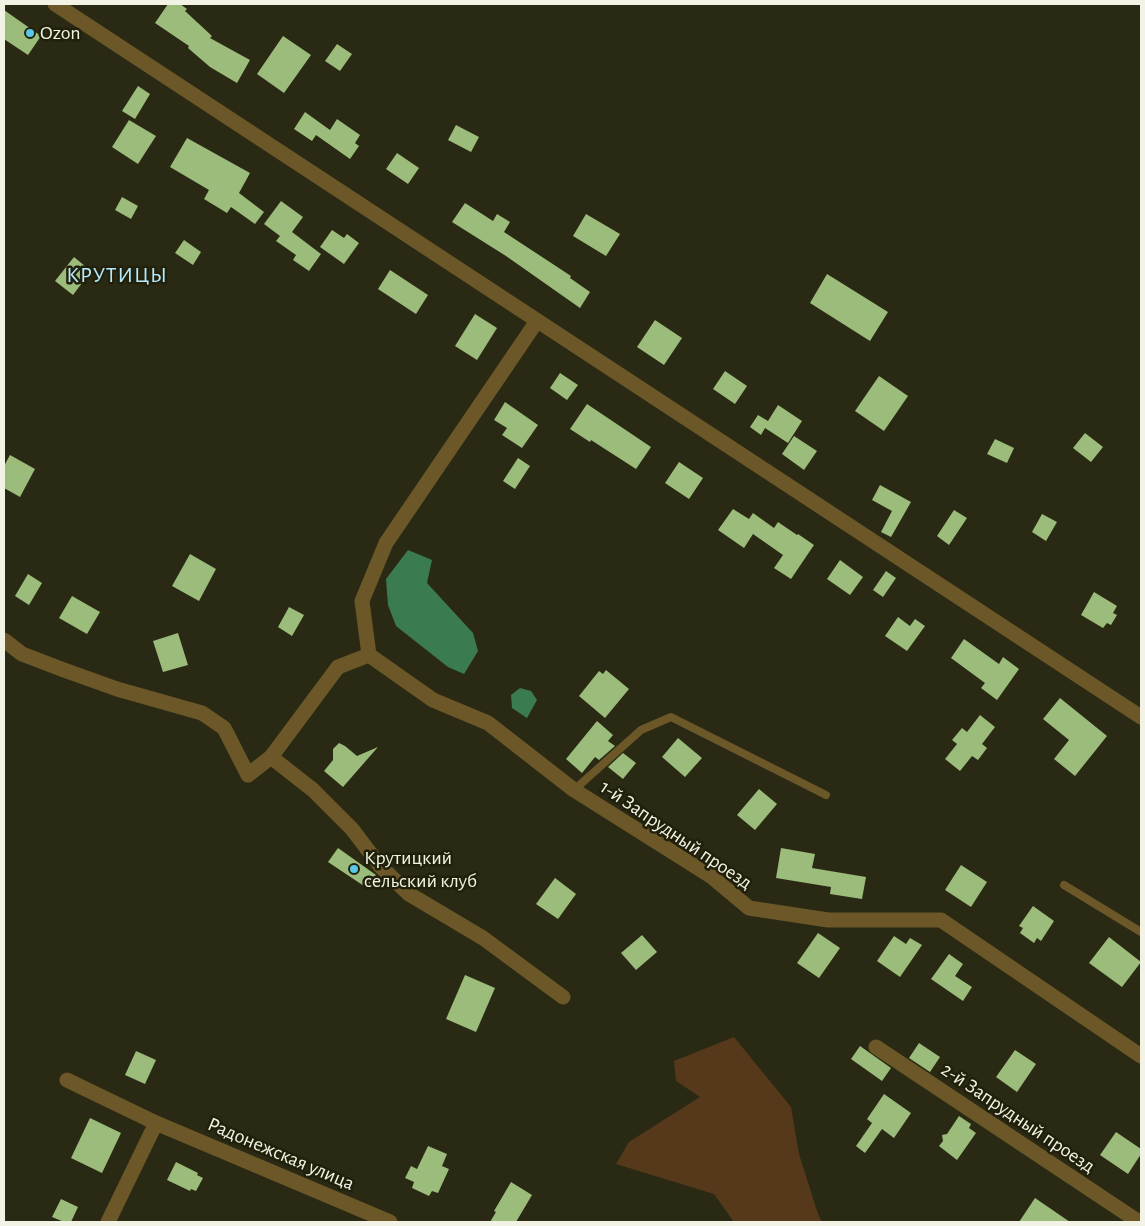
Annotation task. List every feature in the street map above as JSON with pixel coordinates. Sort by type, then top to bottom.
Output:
[{"type":"street","points":[[55,4],[1141,717]]},
{"type":"street","points":[[4,640],[22,654],[73,674],[117,689],[202,713],[224,728],[248,775],[271,757],[338,668],[369,655],[362,601],[386,543],[537,320]]},
{"type":"street","name":"1-й Запрудный проезд","points":[[369,655],[433,700],[488,723],[574,790],[712,878],[749,908],[828,920],[941,920],[1141,1056]]},
{"type":"street","points":[[271,757],[313,790],[352,829],[380,866],[409,894],[484,938],[563,997]]},
{"type":"street","name":"2-й Запрудный проезд","points":[[876,1047],[1138,1222]]},
{"type":"street","name":"Радонежская улица","points":[[67,1080],[156,1123],[365,1218],[390,1222]]},
{"type":"street","points":[[108,1222],[156,1123]]},
{"type":"lane","points":[[574,790],[641,730],[670,717],[826,796]]},
{"type":"lane","points":[[1064,885],[1141,932]]},
{"type":"shaded area","points":[[408,550],[432,560],[427,583],[473,633],[478,651],[464,674],[448,667],[396,626],[388,605],[386,579]]},
{"type":"shaded area","points":[[520,688],[531,691],[537,700],[527,718],[512,708],[511,695]]},
{"type":"shaded area","points":[[734,1037],[791,1107],[799,1154],[822,1222],[734,1222],[714,1194],[616,1164],[629,1142],[700,1097],[676,1081],[674,1061]]},
{"type":"building","points":[[168,4],[180,4],[212,36],[210,38],[250,60],[237,83],[210,67],[188,48],[189,46],[155,23]]},
{"type":"building","points":[[4,10],[41,36],[28,55],[4,39]]},
{"type":"building","points":[[283,36],[311,55],[284,93],[257,74]]},
{"type":"building","points":[[337,44],[352,54],[340,71],[325,61]]},
{"type":"building","points":[[138,86],[150,94],[135,119],[122,111]]},
{"type":"building","points":[[305,112],[330,130],[337,119],[360,135],[355,143],[359,146],[350,159],[316,135],[312,141],[294,129]]},
{"type":"building","points":[[129,120],[156,136],[138,164],[112,147]]},
{"type":"building","points":[[456,125],[479,137],[471,152],[448,140]]},
{"type":"building","points":[[187,138],[250,173],[239,193],[264,212],[255,224],[231,207],[227,213],[204,199],[209,190],[170,167]]},
{"type":"building","points":[[397,153],[419,168],[408,184],[386,169]]},
{"type":"building","points":[[122,197],[138,206],[131,219],[115,210]]},
{"type":"building","points":[[281,201],[303,217],[292,232],[321,254],[309,271],[293,260],[296,255],[276,241],[280,236],[264,224]]},
{"type":"building","points":[[465,203],[493,221],[497,214],[510,222],[504,232],[571,276],[570,278],[590,292],[580,308],[506,256],[452,222]]},
{"type":"building","points":[[586,214],[620,234],[606,256],[573,236]]},
{"type":"building","points":[[332,230],[344,238],[347,234],[359,243],[344,264],[320,247]]},
{"type":"building","points":[[184,240],[201,252],[193,265],[175,253]]},
{"type":"building","points":[[74,257],[91,271],[73,295],[55,281]]},
{"type":"building","points":[[390,270],[428,295],[416,314],[378,289]]},
{"type":"building","points":[[827,274],[888,312],[870,341],[810,303]]},
{"type":"building","points":[[475,314],[497,328],[477,360],[455,346]]},
{"type":"building","points":[[655,320],[682,338],[664,365],[637,347]]},
{"type":"building","points":[[725,371],[747,386],[735,404],[713,389]]},
{"type":"building","points":[[560,373],[578,385],[567,400],[550,388]]},
{"type":"building","points":[[879,376],[908,396],[884,431],[855,411]]},
{"type":"building","points":[[505,402],[538,425],[522,448],[502,435],[507,428],[494,420]]},
{"type":"building","points":[[587,404],[651,447],[636,469],[570,429]]},
{"type":"building","points":[[778,405],[802,421],[788,443],[765,428],[761,435],[750,427],[758,415],[768,421]]},
{"type":"building","points":[[1085,433],[1103,447],[1091,462],[1073,448]]},
{"type":"building","points":[[794,436],[817,451],[804,470],[782,454]]},
{"type":"building","points":[[995,439],[1014,448],[1007,463],[987,454]]},
{"type":"building","points":[[10,455],[35,469],[20,497],[4,488],[4,466]]},
{"type":"building","points":[[518,458],[530,466],[515,489],[503,481]]},
{"type":"building","points":[[679,462],[703,478],[689,499],[665,483]]},
{"type":"building","points":[[880,485],[911,502],[891,537],[881,532],[892,511],[872,500]]},
{"type":"building","points":[[733,509],[749,519],[753,513],[774,528],[778,522],[814,545],[791,579],[774,568],[783,555],[753,534],[744,548],[718,530]]},
{"type":"building","points":[[954,510],[967,518],[949,545],[937,536]]},
{"type":"building","points":[[1042,514],[1057,522],[1046,541],[1032,532]]},
{"type":"building","points":[[190,554],[216,569],[199,601],[172,586]]},
{"type":"building","points":[[840,560],[863,577],[850,595],[827,579]]},
{"type":"building","points":[[886,571],[896,578],[883,597],[873,590]]},
{"type":"building","points":[[28,574],[42,583],[29,605],[15,596]]},
{"type":"building","points":[[1094,592],[1117,606],[1113,613],[1117,615],[1111,625],[1107,623],[1103,628],[1081,615]]},
{"type":"building","points":[[72,596],[100,612],[87,634],[59,618]]},
{"type":"building","points":[[289,607],[304,615],[292,636],[278,627]]},
{"type":"building","points":[[898,617],[910,626],[915,619],[925,626],[907,651],[885,636]]},
{"type":"building","points":[[178,633],[188,665],[163,672],[153,641]]},
{"type":"building","points":[[964,639],[999,664],[1003,657],[1019,669],[997,700],[981,688],[985,683],[951,658]]},
{"type":"building","points":[[606,670],[629,689],[605,718],[579,696],[599,671],[603,674]]},
{"type":"building","points":[[1060,698],[1107,736],[1075,776],[1054,759],[1069,740],[1043,719]]},
{"type":"building","points":[[980,715],[995,727],[982,744],[987,748],[978,760],[972,756],[960,771],[945,759],[957,744],[952,740],[962,728],[967,732]]},
{"type":"building","points":[[597,721],[613,735],[608,741],[615,746],[599,760],[595,757],[582,773],[566,759]]},
{"type":"building","points":[[678,738],[702,758],[685,777],[662,757]]},
{"type":"building","points":[[339,743],[357,756],[378,747],[343,787],[324,771],[333,760],[333,749]]},
{"type":"building","points":[[623,753],[636,763],[623,779],[608,767]]},
{"type":"building","points":[[759,789],[777,804],[755,830],[737,815]]},
{"type":"building","name":"Крутицкий сельский клуб","points":[[338,848],[376,875],[367,888],[328,862]]},
{"type":"building","points":[[781,848],[815,854],[812,868],[866,877],[862,899],[830,894],[831,887],[776,878]]},
{"type":"building","points":[[961,865],[987,882],[971,907],[945,890]]},
{"type":"building","points":[[555,878],[576,894],[558,919],[536,904]]},
{"type":"building","points":[[1033,906],[1054,921],[1041,941],[1037,938],[1034,943],[1020,933],[1023,928],[1019,926]]},
{"type":"building","points":[[818,933],[840,948],[819,978],[797,963]]},
{"type":"building","points":[[642,935],[657,952],[636,970],[621,953]]},
{"type":"building","points":[[894,936],[906,944],[910,938],[922,945],[900,977],[877,961]]},
{"type":"building","points":[[1109,937],[1141,962],[1122,987],[1089,963]]},
{"type":"building","points":[[949,954],[963,964],[955,976],[972,987],[963,1001],[931,979]]},
{"type":"building","points":[[465,975],[495,988],[476,1032],[446,1019]]},
{"type":"building","points":[[919,1043],[940,1057],[930,1072],[909,1058]]},
{"type":"building","points":[[860,1046],[891,1068],[882,1081],[851,1059]]},
{"type":"building","points":[[1015,1050],[1036,1064],[1017,1092],[996,1077]]},
{"type":"building","points":[[136,1051],[156,1060],[145,1084],[125,1075]]},
{"type":"building","points":[[884,1094],[911,1113],[894,1138],[882,1129],[865,1153],[856,1146],[872,1123],[867,1119]]},
{"type":"building","points":[[959,1116],[971,1124],[969,1128],[976,1133],[957,1160],[939,1146],[943,1141],[942,1135],[947,1134]]},
{"type":"building","points":[[90,1118],[121,1133],[102,1173],[71,1158]]},
{"type":"building","points":[[1116,1132],[1141,1149],[1141,1154],[1128,1174],[1100,1155]]},
{"type":"building","points":[[428,1146],[447,1154],[442,1166],[449,1169],[438,1193],[432,1191],[429,1196],[412,1188],[414,1182],[405,1178],[411,1166],[417,1169]]},
{"type":"building","points":[[176,1162],[198,1173],[197,1175],[203,1178],[196,1191],[191,1189],[190,1191],[167,1180]]},
{"type":"building","points":[[511,1182],[532,1195],[516,1222],[490,1222],[496,1212],[494,1211]]},
{"type":"building","points":[[1035,1198],[1070,1222],[1019,1222]]},
{"type":"building","points":[[61,1199],[78,1207],[71,1222],[64,1222],[52,1217]]},
{"type":"place","name":"Ozon","points":[[30,33]]},
{"type":"place","name":"Крутицкий сельский клуб","points":[[354,869]]},
{"type":"district","name":"КРУТИЦЫ","points":[[117,275]]}]
